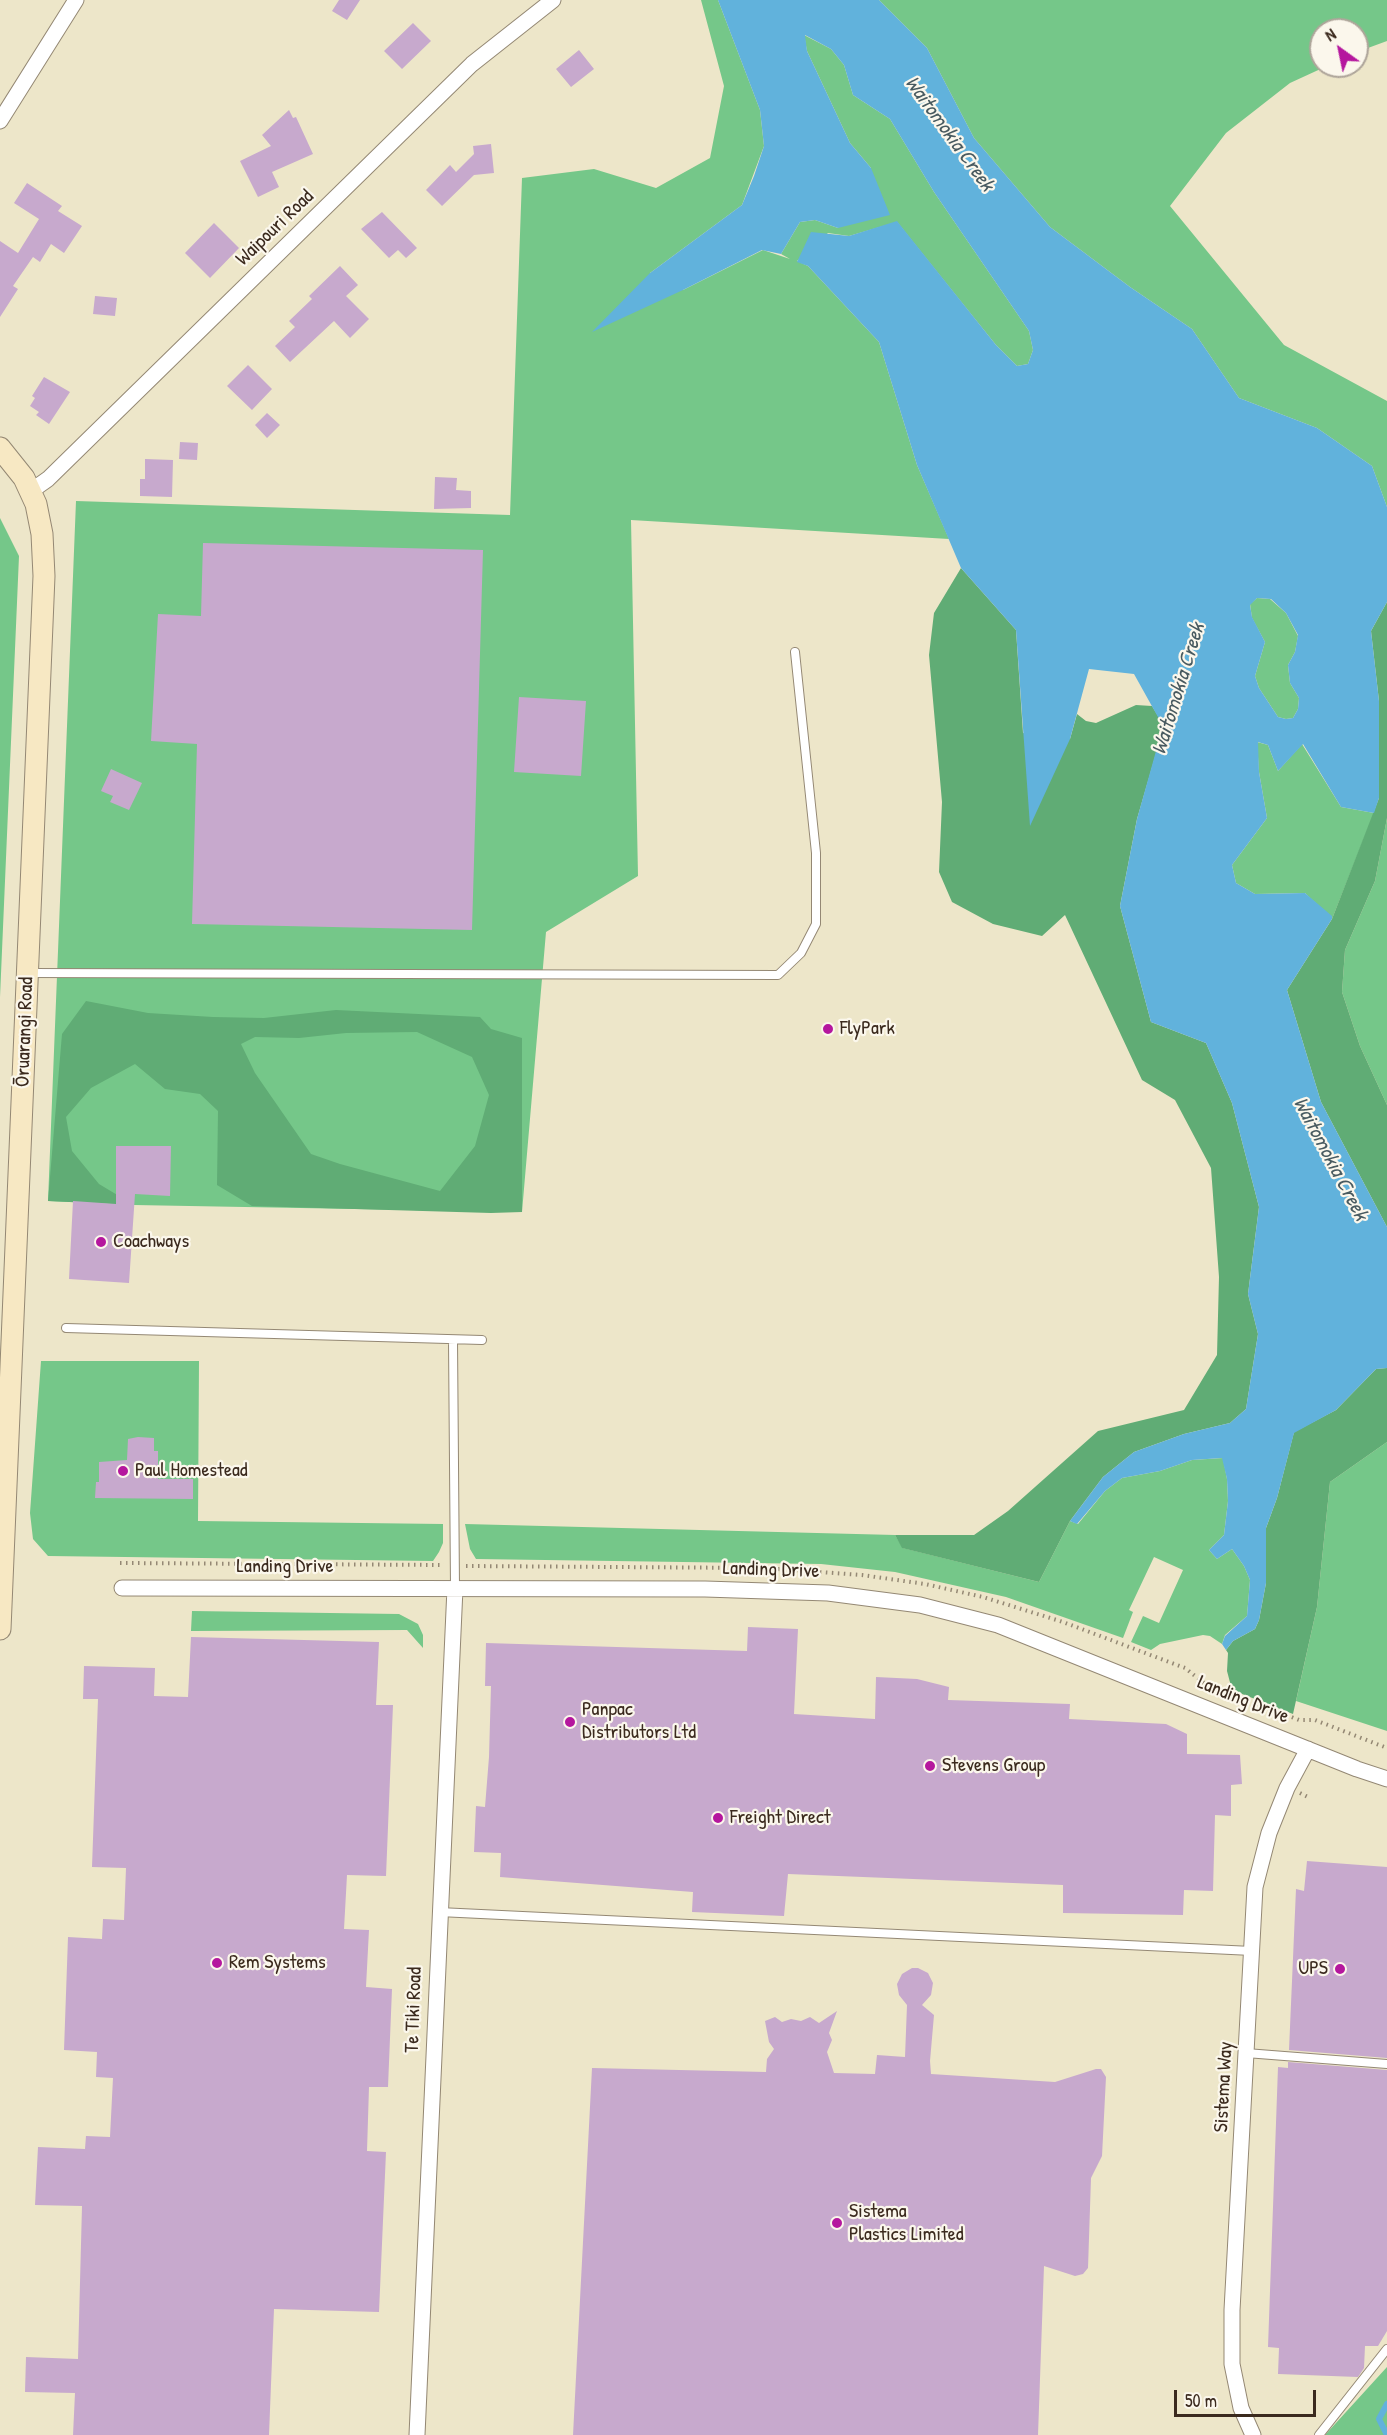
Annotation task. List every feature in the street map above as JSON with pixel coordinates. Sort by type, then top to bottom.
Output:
[{"type":"street","points":[[0,121],[76,0]]},
{"type":"street","name":"Waipouri Road","points":[[31,491],[48,480],[472,64],[553,0]]},
{"type":"street","name":"Ōruarangi Road","points":[[0,448],[17,467],[31,491],[41,526],[44,576],[0,1629]]},
{"type":"street","name":"Landing Drive","points":[[122,1588],[769,1590],[828,1593],[920,1605],[998,1625],[1387,1779]]},
{"type":"street","name":"Te Tiki Road","points":[[417,2435],[454,1588]]},
{"type":"street","name":"Sistema Way","points":[[1252,2435],[1241,2408],[1232,2364],[1232,2310],[1255,1887],[1260,1860],[1287,1788],[1308,1749]]},
{"type":"lane","points":[[27,973],[778,975],[801,953],[816,924],[816,853],[795,652]]},
{"type":"lane","points":[[66,1328],[482,1340]]},
{"type":"lane","points":[[453,1340],[454,1588]]},
{"type":"lane","points":[[439,1912],[1252,1951]]},
{"type":"lane","points":[[1246,2053],[1387,2064]]},
{"type":"lane","points":[[1319,2435],[1387,2349]]},
{"type":"path","points":[[120,1563],[427,1565]]},
{"type":"green space","points":[[701,0],[718,0],[760,110],[764,146],[742,205],[650,273],[683,290],[763,250],[790,259],[781,254],[800,222],[815,220],[838,228],[871,168],[850,143],[807,51],[804,35],[831,49],[844,65],[853,95],[890,119],[934,192],[1029,331],[1033,350],[1028,364],[1017,366],[996,345],[897,222],[849,236],[828,233],[797,261],[808,266],[879,342],[917,465],[949,539],[631,520],[638,876],[546,932],[522,1212],[134,1205],[48,1201],[76,501],[510,515],[522,178],[594,169],[656,188],[710,158],[724,86]]},
{"type":"green space","points":[[879,0],[1387,0],[1387,41],[1369,48],[1369,18],[1309,18],[1309,74],[1290,83],[1226,133],[1170,206],[1284,345],[1387,401],[1387,507],[1372,466],[1317,428],[1239,398],[1192,329],[1130,287],[1050,227],[974,138],[927,48]]},
{"type":"green space","points":[[0,518],[19,556],[0,997]]},
{"type":"green space","points":[[961,568],[1016,630],[1023,733],[1070,739],[1077,714],[1086,721],[1096,723],[1136,705],[1152,706],[1164,726],[1137,819],[1120,906],[1151,1022],[1206,1043],[1232,1103],[1259,1207],[1248,1294],[1258,1334],[1246,1409],[1230,1423],[1184,1434],[1134,1452],[1103,1477],[1070,1521],[1039,1582],[902,1548],[895,1535],[974,1535],[1008,1511],[1098,1431],[1184,1410],[1217,1355],[1219,1277],[1211,1168],[1175,1100],[1142,1080],[1065,915],[1042,936],[993,924],[952,902],[939,872],[942,802],[929,655],[934,613]]},
{"type":"green space","points":[[1257,598],[1270,599],[1286,613],[1298,636],[1295,652],[1288,665],[1290,683],[1299,698],[1298,709],[1293,718],[1278,717],[1259,688],[1255,676],[1265,642],[1252,618],[1250,604]]},
{"type":"green space","points":[[1387,602],[1387,818],[1375,881],[1345,950],[1342,992],[1360,1046],[1387,1105],[1387,1227],[1321,1102],[1287,990],[1332,919],[1379,798],[1379,701],[1371,631]]},
{"type":"green space","points":[[1257,742],[1268,745],[1278,771],[1302,744],[1341,807],[1374,813],[1332,919],[1305,893],[1255,894],[1236,883],[1232,865],[1267,818],[1259,772]]},
{"type":"green space","points":[[1387,818],[1387,1105],[1360,1046],[1342,992],[1345,950],[1375,881]]},
{"type":"green space","points":[[86,1001],[148,1013],[213,1017],[264,1018],[336,1010],[480,1017],[491,1029],[522,1038],[522,1212],[252,1206],[217,1185],[218,1111],[200,1094],[165,1089],[135,1064],[91,1088],[66,1117],[72,1151],[99,1184],[134,1205],[48,1201],[62,1034]],"holes":[[[417,1032],[472,1057],[489,1095],[475,1146],[440,1191],[311,1154],[255,1073],[241,1044],[255,1037],[299,1038],[346,1033]]]},
{"type":"green space","points":[[41,1361],[199,1361],[198,1521],[443,1524],[443,1543],[439,1552],[433,1561],[48,1556],[33,1539],[30,1513]]},
{"type":"green space","points":[[1387,1368],[1387,1442],[1330,1482],[1317,1607],[1293,1714],[1232,1690],[1227,1671],[1228,1653],[1226,1650],[1233,1641],[1255,1629],[1259,1620],[1266,1583],[1266,1528],[1277,1498],[1294,1432],[1336,1410],[1376,1369]]},
{"type":"green space","points":[[1387,1442],[1387,1731],[1296,1701],[1317,1607],[1330,1482]]},
{"type":"green space","points":[[1223,1458],[1228,1501],[1224,1535],[1209,1550],[1217,1559],[1232,1549],[1244,1566],[1250,1580],[1247,1616],[1225,1635],[1222,1644],[1210,1636],[1203,1635],[1160,1644],[1151,1650],[1131,1642],[1143,1616],[1159,1623],[1183,1570],[1154,1557],[1129,1610],[1133,1612],[1123,1638],[1006,1597],[895,1572],[821,1564],[476,1559],[470,1549],[465,1524],[895,1535],[903,1548],[1039,1582],[1070,1521],[1078,1524],[1105,1491],[1122,1478],[1160,1471],[1192,1460]]},
{"type":"green space","points":[[192,1611],[399,1614],[418,1624],[423,1635],[423,1648],[407,1630],[191,1631]]},
{"type":"green space","points":[[1387,2367],[1387,2435],[1325,2435]]},
{"type":"water","name":"Waitomokia Creek","points":[[718,0],[879,0],[927,48],[974,138],[1050,227],[1130,287],[1192,329],[1239,398],[1317,428],[1372,466],[1387,507],[1387,602],[1371,631],[1379,701],[1379,798],[1374,813],[1341,807],[1303,744],[1278,771],[1268,745],[1258,742],[1259,772],[1267,818],[1232,865],[1236,883],[1255,894],[1305,893],[1332,916],[1287,990],[1321,1102],[1387,1227],[1387,1368],[1376,1369],[1336,1410],[1294,1433],[1277,1498],[1266,1528],[1266,1583],[1259,1620],[1255,1629],[1233,1641],[1226,1650],[1222,1644],[1225,1636],[1247,1616],[1250,1580],[1244,1566],[1232,1549],[1217,1559],[1209,1550],[1224,1535],[1228,1501],[1227,1479],[1222,1458],[1192,1460],[1160,1471],[1122,1478],[1105,1491],[1077,1524],[1070,1521],[1103,1477],[1134,1452],[1184,1434],[1230,1423],[1246,1409],[1258,1334],[1248,1294],[1259,1207],[1232,1103],[1206,1043],[1151,1022],[1120,906],[1137,819],[1163,726],[1134,674],[1089,669],[1070,739],[1030,826],[1016,630],[961,568],[917,465],[879,342],[808,266],[797,262],[811,232],[849,236],[897,221],[996,345],[1017,366],[1028,364],[1033,350],[1029,331],[934,192],[890,119],[853,95],[844,65],[831,49],[805,35],[807,51],[850,143],[871,168],[890,215],[838,228],[815,220],[800,222],[781,254],[762,250],[592,332],[650,273],[742,205],[764,146],[760,110]],"holes":[[[1257,598],[1271,599],[1286,613],[1298,635],[1295,652],[1288,665],[1290,683],[1299,698],[1298,709],[1293,718],[1278,717],[1259,688],[1255,676],[1265,642],[1252,617],[1250,605]]]},
{"type":"building","points":[[339,0],[360,0],[347,20],[332,11]]},
{"type":"building","points":[[413,23],[431,41],[402,69],[384,51]]},
{"type":"building","points":[[579,50],[594,69],[571,87],[556,69]]},
{"type":"building","points":[[289,110],[293,118],[296,117],[313,154],[272,172],[279,187],[258,197],[240,161],[271,146],[262,135]]},
{"type":"building","points":[[491,144],[494,173],[474,175],[442,206],[426,190],[450,165],[456,172],[474,154],[473,146]]},
{"type":"building","points":[[27,183],[62,206],[58,211],[82,226],[64,253],[51,244],[40,262],[33,257],[13,286],[18,289],[0,317],[0,241],[18,253],[39,219],[14,203]]},
{"type":"building","points":[[382,212],[417,248],[406,258],[398,250],[389,258],[361,229]]},
{"type":"building","points":[[214,223],[239,248],[210,278],[185,253]]},
{"type":"building","points":[[340,266],[358,285],[346,296],[369,319],[350,338],[334,321],[290,362],[275,346],[295,327],[289,321],[312,299],[309,296]]},
{"type":"building","points":[[95,296],[117,298],[115,316],[93,314]]},
{"type":"building","points":[[248,365],[272,389],[252,410],[227,386]]},
{"type":"building","points":[[44,377],[70,392],[49,424],[36,415],[39,412],[30,406],[35,398],[32,396]]},
{"type":"building","points":[[267,413],[280,425],[267,438],[255,425]]},
{"type":"building","points":[[180,442],[198,443],[197,460],[179,459]]},
{"type":"building","points":[[145,459],[173,460],[172,497],[140,496],[140,479],[145,479]]},
{"type":"building","points":[[435,477],[457,478],[456,490],[471,491],[471,508],[434,509]]},
{"type":"building","points":[[203,543],[483,550],[472,930],[192,924],[197,744],[151,741],[158,614],[201,616]]},
{"type":"building","points":[[519,697],[586,701],[581,776],[514,772]]},
{"type":"building","points":[[111,769],[142,783],[129,810],[110,802],[113,796],[101,791]]},
{"type":"building","name":"Coachways","points":[[116,1146],[171,1146],[170,1196],[135,1194],[129,1283],[69,1279],[73,1201],[116,1204]]},
{"type":"building","name":"Paul Homestead","points":[[154,1438],[154,1451],[158,1451],[158,1479],[193,1479],[193,1499],[95,1498],[96,1482],[99,1482],[99,1462],[127,1460],[128,1439]]},
{"type":"building","points":[[748,1627],[798,1629],[794,1714],[875,1719],[876,1677],[917,1679],[949,1687],[948,1700],[1070,1704],[1069,1719],[1166,1724],[1187,1734],[1187,1754],[1240,1755],[1242,1784],[1231,1785],[1231,1816],[1215,1815],[1213,1891],[1184,1890],[1183,1915],[1063,1913],[1063,1885],[788,1874],[784,1916],[692,1912],[693,1892],[500,1877],[501,1853],[474,1852],[476,1806],[485,1807],[489,1757],[491,1686],[485,1686],[486,1643],[747,1651]]},
{"type":"building","points":[[191,1637],[379,1642],[376,1705],[393,1705],[386,1876],[347,1875],[344,1929],[369,1930],[366,1987],[392,1989],[388,2087],[369,2087],[367,2151],[386,2152],[379,2312],[274,2309],[269,2435],[73,2435],[75,2393],[25,2392],[26,2357],[78,2359],[82,2206],[35,2205],[38,2147],[85,2149],[86,2136],[110,2137],[113,2078],[96,2077],[97,2052],[64,2050],[68,1937],[102,1939],[103,1919],[124,1920],[126,1868],[92,1867],[98,1699],[83,1699],[84,1666],[155,1668],[154,1696],[188,1697]]},
{"type":"building","name":"UPS","points":[[1307,1861],[1387,1867],[1387,2058],[1289,2050],[1296,1889],[1304,1891]]},
{"type":"building","name":"Sistema Plastics Limited","points":[[912,1968],[928,1973],[933,1983],[931,1995],[922,2005],[934,2015],[931,2074],[1055,2082],[1101,2069],[1106,2077],[1102,2156],[1091,2178],[1088,2268],[1083,2274],[1075,2276],[1044,2266],[1038,2435],[573,2435],[592,2068],[766,2072],[767,2059],[774,2049],[769,2042],[765,2021],[775,2017],[782,2022],[791,2019],[801,2021],[810,2017],[819,2023],[837,2011],[829,2033],[832,2040],[827,2052],[834,2073],[875,2074],[877,2055],[905,2057],[907,2005],[899,1995],[897,1984],[902,1974]]},
{"type":"building","points":[[1288,2062],[1387,2070],[1387,2331],[1378,2346],[1365,2346],[1364,2368],[1358,2377],[1278,2374],[1279,2348],[1268,2347],[1278,2067],[1288,2068]]},
{"type":"waterway","points":[[1387,2404],[1379,2419],[1387,2435]]},
{"type":"place","name":"FlyPark","points":[[828,1029]]},
{"type":"place","name":"Coachways","points":[[101,1242]]},
{"type":"place","name":"Paul Homestead","points":[[123,1471]]},
{"type":"place","name":"Panpac Distributors Ltd","points":[[570,1722]]},
{"type":"place","name":"Stevens Group","points":[[930,1766]]},
{"type":"place","name":"Freight Direct","points":[[718,1818]]},
{"type":"place","name":"Rem Systems","points":[[217,1963]]},
{"type":"place","name":"UPS","points":[[1340,1969]]},
{"type":"place","name":"Sistema Plastics Limited","points":[[837,2223]]}]
